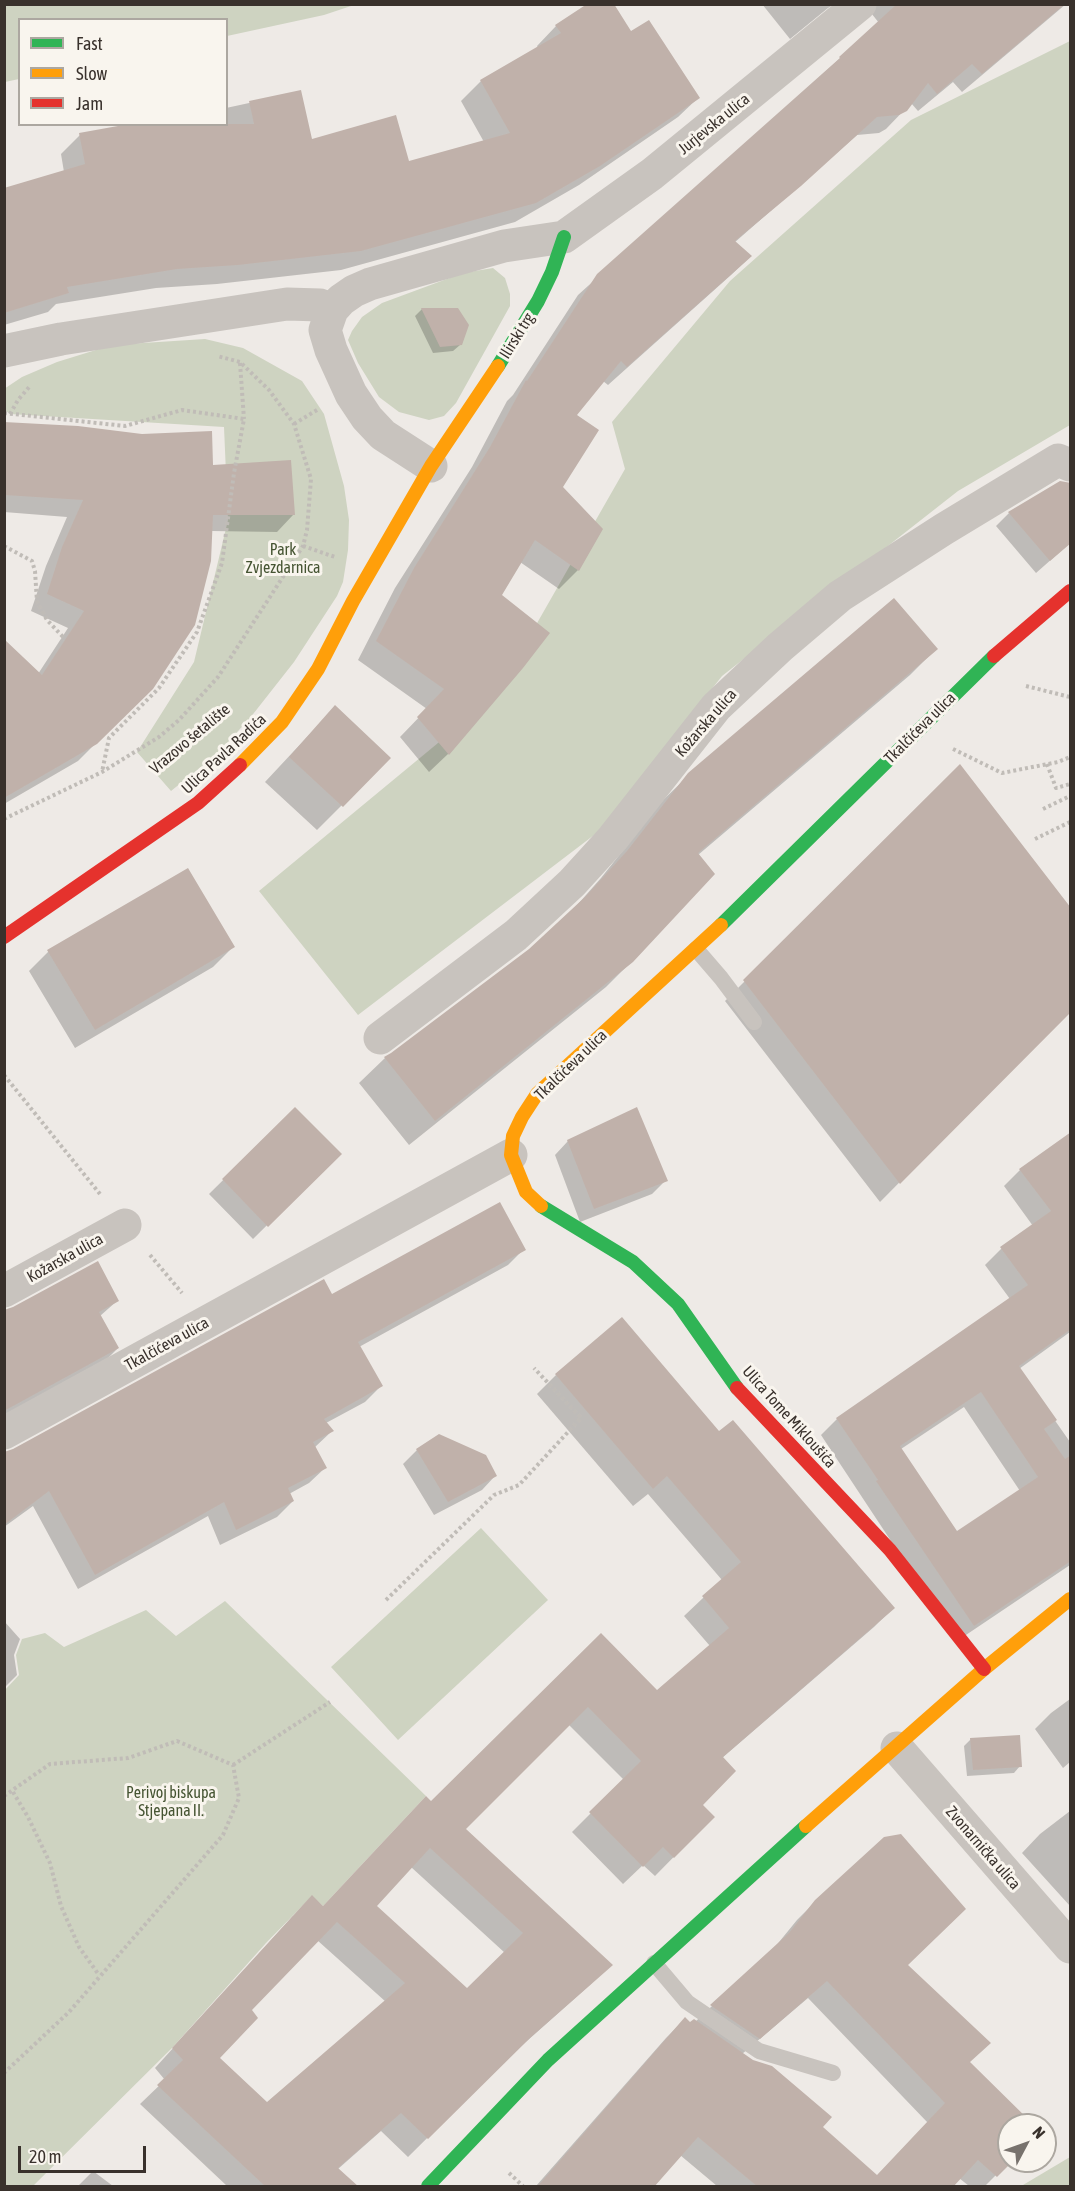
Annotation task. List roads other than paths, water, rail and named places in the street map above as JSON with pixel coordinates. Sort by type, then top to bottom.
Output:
[{"type":"street","name":"Jurjevska ulica","points":[[564,237],[652,174],[860,4]]},
{"type":"street","points":[[431,466],[383,435],[356,402],[327,340],[325,330],[332,310],[354,291],[370,284],[504,246],[564,237]]},
{"type":"street","name":"Ilirski trg","points":[[431,466],[487,384],[538,301],[552,272],[564,237]]},
{"type":"street","points":[[4,351],[61,339],[287,304],[320,305],[332,310]]},
{"type":"street","name":"Kožarska ulica","points":[[380,1038],[516,935],[572,883],[613,838],[716,707],[780,647],[840,596],[1058,460],[1071,465]]},
{"type":"street","name":"Ulica Pavla Radića","points":[[4,937],[198,803],[256,751],[276,729],[297,703],[318,669],[348,610],[431,466]]},
{"type":"street","name":"Tkalčićeva ulica","points":[[4,1433],[511,1155],[513,1136],[537,1094],[696,950],[981,666],[1071,591]]},
{"type":"street","name":"Ulica Tome Mikloušića","points":[[511,1155],[526,1192],[542,1207],[633,1262],[678,1304],[736,1386],[890,1550],[984,1669]]},
{"type":"street","name":"Kožarska ulica","points":[[4,1291],[125,1225]]},
{"type":"street","points":[[428,2187],[548,2060],[654,1963],[984,1669],[1071,1599]]},
{"type":"street","name":"Zvonarnička ulica","points":[[897,1748],[1071,1947]]},
{"type":"lane","points":[[696,950],[721,978],[754,1022]]},
{"type":"lane","points":[[654,1963],[687,2002],[759,2051],[833,2073]]},
{"type":"park label","name":"Park Zvjezdarnica","points":[[283,559]]},
{"type":"park label","name":"Perivoj biskupa Stjepana II.","points":[[171,1802]]}]
